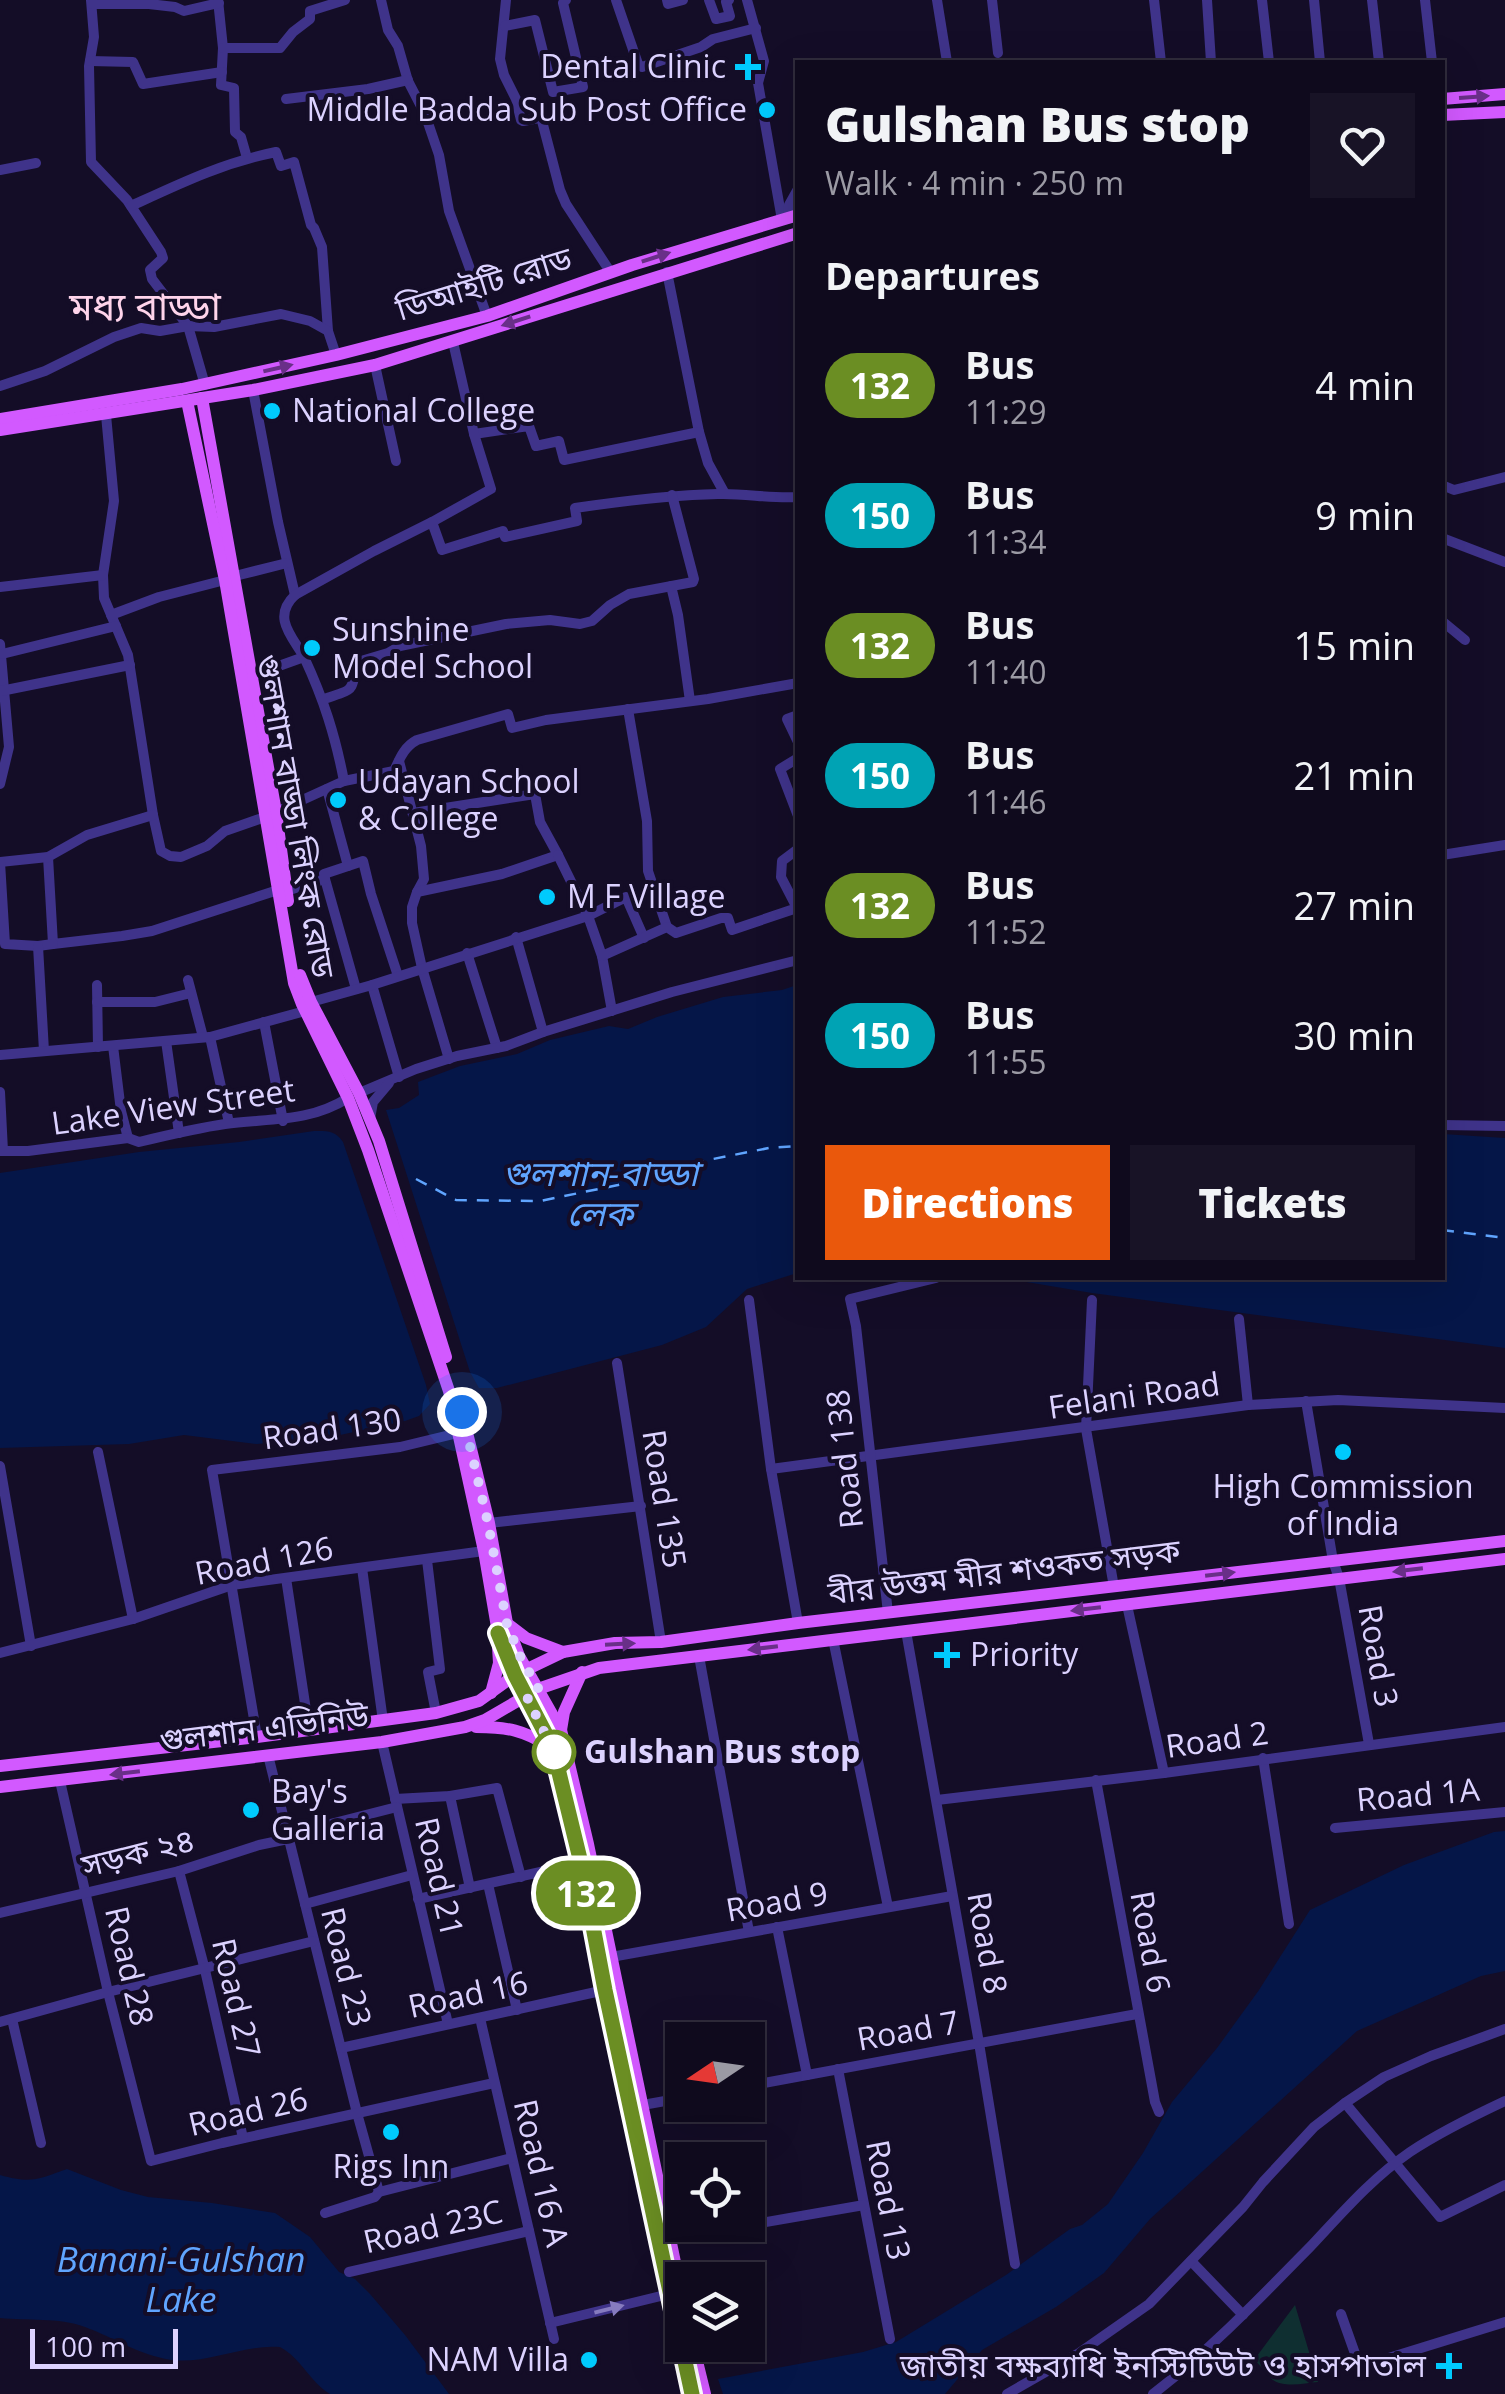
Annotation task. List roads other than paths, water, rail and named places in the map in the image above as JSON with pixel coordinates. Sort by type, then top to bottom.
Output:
[{"type":"main road","points":[[1445,99],[1505,94]]},
{"type":"main road","points":[[1445,115],[1505,112]]},
{"type":"main road","name":"ডিআইটি রোড","points":[[185,395],[486,316],[704,242],[789,218]]},
{"type":"main road","name":"ডিআইটি রোড","points":[[203,392],[253,390],[374,365],[795,234]]},
{"type":"main road","points":[[334,356],[338,373]]},
{"type":"main road","name":"গুলশান বাড্ডা লিংক রোড","points":[[203,392],[271,815]]},
{"type":"main road","points":[[0,430],[106,415],[185,395]]},
{"type":"main road","points":[[0,419],[185,395]]},
{"type":"main road","name":"গুলশান বাড্ডা লিংক রোড","points":[[185,395],[251,676],[282,891],[306,1006],[379,1141],[456,1389],[488,1523],[502,1628]]},
{"type":"main road","name":"গুলশান বাড্ডা লিংক রোড","points":[[353,1095],[443,1372],[502,1628]]},
{"type":"main road","name":"বীর উত্তম মীর শওকত সড়ক","points":[[521,1672],[564,1652],[614,1643],[660,1642],[1505,1541]]},
{"type":"main road","name":"বীর উত্তম মীর শওকত সড়ক","points":[[532,1692],[598,1668],[1505,1559]]},
{"type":"main road","points":[[888,1613],[906,1631]]},
{"type":"main road","points":[[502,1628],[564,1652]]},
{"type":"main road","points":[[502,1628],[553,1748],[581,1863],[605,1990],[637,2106]]},
{"type":"main road","points":[[491,1693],[502,1628]]},
{"type":"main road","name":"গুলশান এভিনিউ","points":[[0,1766],[436,1713],[471,1704],[521,1672]]},
{"type":"main road","points":[[582,1672],[564,1712],[561,1730],[611,1957],[669,2262]]},
{"type":"main road","points":[[532,1692],[561,1730]]},
{"type":"main road","name":"গুলশান এভিনিউ","points":[[0,1787],[382,1742],[465,1728],[532,1692]]},
{"type":"main road","points":[[465,1728],[509,1728],[531,1734],[553,1748]]},
{"type":"main road","points":[[687,2362],[692,2394]]},
{"type":"main road","points":[[697,2362],[705,2394]]},
{"type":"street","points":[[224,48],[280,48],[310,19],[310,11],[317,4],[345,0]]},
{"type":"street","points":[[381,0],[388,30],[398,46],[439,155],[449,211],[486,316]]},
{"type":"street","points":[[506,0],[500,59],[521,120],[542,121],[566,204],[611,273]]},
{"type":"street","points":[[505,26],[535,20],[553,92],[583,87],[563,3],[566,0]]},
{"type":"street","points":[[616,0],[642,67],[702,47],[713,39],[756,28]]},
{"type":"street","points":[[667,0],[668,4],[683,0]]},
{"type":"street","points":[[710,0],[716,19],[730,16],[728,0]]},
{"type":"street","points":[[747,0],[764,61],[758,83],[789,218]]},
{"type":"street","points":[[937,0],[947,60]]},
{"type":"street","points":[[992,0],[998,53]]},
{"type":"street","points":[[1154,0],[1161,60]]},
{"type":"street","points":[[1207,0],[1212,60]]},
{"type":"street","points":[[1262,0],[1269,60]]},
{"type":"street","points":[[1314,0],[1320,60]]},
{"type":"street","points":[[1372,0],[1379,60]]},
{"type":"street","points":[[1425,0],[1432,60]]},
{"type":"street","points":[[203,392],[188,326],[152,280],[150,270],[163,255],[131,206],[92,162],[92,2],[184,10],[218,2],[224,48],[222,86],[234,88],[235,132],[241,137],[247,158]]},
{"type":"street","points":[[90,60],[133,62],[143,84],[222,72]]},
{"type":"street","points":[[286,98],[368,89],[408,80]]},
{"type":"street","points":[[131,206],[216,167],[247,158],[276,152],[281,166],[295,163],[310,225],[322,247],[328,331],[334,356]]},
{"type":"street","points":[[0,170],[36,163]]},
{"type":"street","points":[[789,218],[789,205],[795,194]]},
{"type":"street","points":[[667,272],[708,463],[725,494]]},
{"type":"street","points":[[0,386],[45,371],[132,330],[214,327],[281,314],[310,321],[328,331]]},
{"type":"street","points":[[344,781],[324,700],[286,626],[285,605],[295,595],[491,489],[453,342]]},
{"type":"street","points":[[374,365],[396,461]]},
{"type":"street","points":[[253,390],[295,595]]},
{"type":"street","points":[[106,415],[114,501],[103,574],[104,598],[128,655],[153,815],[161,851],[170,856],[180,858],[207,846],[221,833],[344,781],[396,766],[411,743],[418,740],[508,714],[512,728],[795,684]]},
{"type":"street","points":[[474,434],[529,426],[536,446],[559,440],[564,460],[700,432]]},
{"type":"street","points":[[1445,486],[1454,490],[1505,478]]},
{"type":"street","points":[[432,522],[442,550],[503,531],[506,537],[577,521],[575,508],[672,495],[795,497]]},
{"type":"street","points":[[324,700],[353,687],[361,662],[400,646],[506,624],[550,620],[580,624],[592,621],[629,594],[694,581],[672,495]]},
{"type":"street","points":[[1445,539],[1505,562]]},
{"type":"street","points":[[0,784],[5,747],[1,649],[113,620],[159,597],[287,563]]},
{"type":"street","points":[[0,586],[103,574]]},
{"type":"street","points":[[670,586],[678,614],[690,702]]},
{"type":"street","points":[[1445,623],[1465,640]]},
{"type":"street","points":[[251,676],[304,657]]},
{"type":"street","points":[[3,690],[130,665]]},
{"type":"street","points":[[628,709],[647,820],[648,871],[668,927],[676,933],[728,918],[732,930],[795,909]]},
{"type":"street","points":[[795,716],[787,718],[795,735]]},
{"type":"street","points":[[795,760],[780,770],[795,808]]},
{"type":"street","points":[[396,766],[421,846],[424,879],[412,907],[412,923],[449,1059]]},
{"type":"street","points":[[327,789],[348,866]]},
{"type":"street","points":[[413,813],[534,794],[540,822],[588,916],[602,956],[612,1011]]},
{"type":"street","points":[[153,815],[87,835],[48,857],[0,862],[5,944],[38,946],[152,930],[326,880]]},
{"type":"street","points":[[1445,854],[1505,844]]},
{"type":"street","points":[[795,851],[782,861],[780,877],[795,903]]},
{"type":"street","points":[[417,892],[502,874],[558,855]]},
{"type":"street","points":[[48,857],[53,944]]},
{"type":"street","points":[[356,989],[324,874],[348,866],[363,862],[398,976]]},
{"type":"street","points":[[0,1055],[206,1037],[264,1022],[588,916],[626,897],[644,938]]},
{"type":"street","points":[[602,956],[668,927]]},
{"type":"street","points":[[516,937],[543,1032]]},
{"type":"street","points":[[38,946],[44,1052]]},
{"type":"street","points":[[468,953],[496,1048]]},
{"type":"street","name":"Lake View Street","points":[[1,1151],[128,1138],[140,1142],[331,1109],[353,1095],[449,1059],[672,992],[795,961]]},
{"type":"street","points":[[188,980],[229,1124]]},
{"type":"street","points":[[370,1120],[373,1102],[396,1078],[372,985]]},
{"type":"street","points":[[96,986],[98,1047]]},
{"type":"street","points":[[97,1002],[155,1002],[191,993]]},
{"type":"street","points":[[264,1022],[283,1120]]},
{"type":"street","points":[[166,1041],[179,1133]]},
{"type":"street","points":[[113,1046],[128,1138]]},
{"type":"street","points":[[0,1092],[1,1151]]},
{"type":"street","points":[[1445,1125],[1505,1126]]},
{"type":"street","name":"Road 138","points":[[888,1613],[850,1299],[928,1280]]},
{"type":"street","points":[[749,1300],[771,1469],[798,1624]]},
{"type":"street","points":[[1092,1300],[1086,1428],[1114,1587]]},
{"type":"street","points":[[1239,1319],[1248,1406]]},
{"type":"street","name":"Road 135","points":[[617,1363],[660,1642]]},
{"type":"street","name":"Felani Road","points":[[771,1469],[1306,1401],[1505,1408]]},
{"type":"street","name":"Road 3","points":[[1306,1401],[1368,1744]]},
{"type":"street","name":"Road 130","points":[[232,1585],[212,1470],[400,1447],[458,1433]]},
{"type":"street","points":[[98,1452],[133,1619]]},
{"type":"street","points":[[0,1466],[32,1646]]},
{"type":"street","points":[[488,1523],[641,1506]]},
{"type":"street","name":"Road 126","points":[[0,1652],[133,1619],[232,1585],[484,1551]]},
{"type":"street","points":[[427,1560],[440,1669],[428,1672],[436,1713]]},
{"type":"street","points":[[362,1568],[383,1721]]},
{"type":"street","points":[[286,1578],[309,1730]]},
{"type":"street","points":[[232,1585],[258,1737]]},
{"type":"street","points":[[1127,1604],[1164,1773]]},
{"type":"street","name":"Road 8","points":[[906,1631],[1015,2264]]},
{"type":"street","points":[[833,1639],[888,1907]]},
{"type":"street","points":[[699,1656],[749,1932]]},
{"type":"street","name":"Road 2","points":[[937,1800],[1505,1727]]},
{"type":"street","name":"Road 21","points":[[382,1742],[448,2024]]},
{"type":"street","name":"Road 23","points":[[268,1755],[379,2192]]},
{"type":"street","points":[[1263,1758],[1289,1924]]},
{"type":"street","name":"Road 6","points":[[1096,1780],[1137,2014],[1159,2112]]},
{"type":"street","name":"Road 28","points":[[60,1781],[151,2162]]},
{"type":"street","name":"সড়ক ২৪","points":[[0,1913],[178,1871],[396,1803],[497,1788],[522,1877]]},
{"type":"street","points":[[450,1796],[470,1888]]},
{"type":"street","name":"Road 1A","points":[[1334,1828],[1505,1812]]},
{"type":"street","points":[[418,1899],[581,1863]]},
{"type":"street","name":"Road 27","points":[[178,1871],[243,2138]]},
{"type":"street","points":[[305,1904],[412,1874]]},
{"type":"street","points":[[488,1884],[516,2010]]},
{"type":"street","name":"Road 9","points":[[611,1957],[952,1896]]},
{"type":"street","points":[[777,1927],[807,2075]]},
{"type":"street","points":[[41,2142],[6,2021],[314,1941]]},
{"type":"street","name":"Road 16","points":[[341,2048],[605,1990]]},
{"type":"street","name":"Road 7","points":[[765,2083],[1137,2014]]},
{"type":"street","name":"Road 16 A","points":[[480,2018],[554,2338]]},
{"type":"street","points":[[1006,2394],[1079,2353],[1150,2304],[1244,2207],[1314,2127],[1345,2103],[1384,2077],[1505,2030]]},
{"type":"street","name":"Road 13","points":[[838,2069],[890,2339]]},
{"type":"street","name":"Road 26","points":[[151,2162],[494,2082]]},
{"type":"street","points":[[637,2106],[665,2101]]},
{"type":"street","points":[[1153,2394],[1243,2315],[1359,2194],[1412,2151],[1505,2101]]},
{"type":"street","points":[[1345,2103],[1440,2217],[1505,2185]]},
{"type":"street","points":[[326,2213],[375,2198],[379,2192],[512,2158]]},
{"type":"street","points":[[664,2240],[864,2205]]},
{"type":"street","name":"Road 23C","points":[[349,2272],[529,2231]]},
{"type":"street","points":[[1192,2261],[1243,2315]]},
{"type":"street","points":[[550,2323],[665,2297]]},
{"type":"street","points":[[1341,2314],[1358,2362],[1366,2366],[1505,2322]]},
{"type":"water","name":"গুলশান-বাড্ডা লেক","points":[[795,986],[795,1274],[747,1289],[706,1327],[662,1345],[497,1388],[479,1388],[470,1372],[386,1110],[399,1108],[419,1095],[418,1082],[460,1066],[517,1054],[550,1040],[609,1026],[628,1029],[723,997]]},
{"type":"water","points":[[314,1131],[334,1133],[343,1142],[426,1385],[430,1404],[419,1416],[340,1435],[257,1444],[184,1435],[129,1444],[0,1448],[0,1173]]},
{"type":"water","points":[[1445,1134],[1505,1138],[1505,1348],[1015,1280],[1445,1280]]},
{"type":"water","points":[[1505,1831],[1505,1971],[1481,1976],[1357,2031],[1150,2219],[1104,2273],[1056,2307],[982,2350],[945,2394],[723,2394],[718,2379],[863,2352],[896,2342],[1006,2275],[1070,2229],[1082,2225],[1108,2204],[1172,2102],[1259,1990],[1310,1910],[1404,1865]]},
{"type":"water","name":"Banani-Gulshan Lake","points":[[67,2169],[148,2197],[275,2213],[310,2237],[339,2272],[355,2279],[370,2294],[449,2394],[330,2394],[280,2347],[172,2360],[75,2324],[0,2318],[0,2175],[35,2179]]},
{"type":"place","name":"Dental Clinic","points":[[748,67]]},
{"type":"place","name":"Middle Badda Sub Post Office","points":[[767,110]]},
{"type":"place","name":"National College","points":[[272,411]]},
{"type":"place","name":"Sunshine Model School","points":[[312,648]]},
{"type":"place","name":"Udayan School & College","points":[[338,800]]},
{"type":"place","name":"M F Village","points":[[547,897]]},
{"type":"place","name":"High Commission of India","points":[[1343,1452]]},
{"type":"place","name":"Priority","points":[[947,1655]]},
{"type":"place","name":"Gulshan Bus stop","points":[[554,1752]]},
{"type":"place","name":"Bay's Galleria","points":[[251,1810]]},
{"type":"place","name":"Rigs Inn","points":[[391,2132]]},
{"type":"place","name":"NAM Villa","points":[[589,2360]]},
{"type":"place","name":"জাতীয় বক্ষব্যাধি ইনস্টিটিউট ও হাসপাতাল","points":[[1449,2366]]},
{"type":"district","name":"মধ্য বাড্ডা","points":[[145,307]]}]
